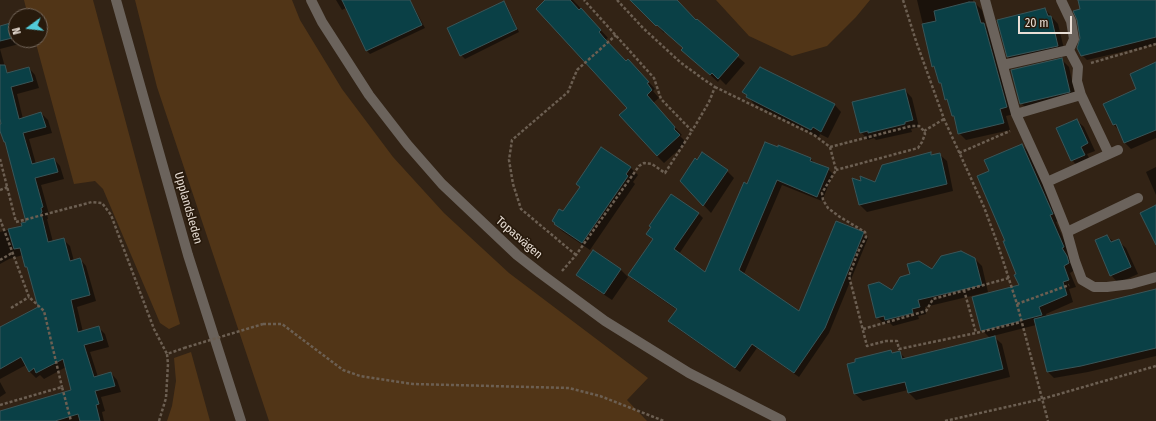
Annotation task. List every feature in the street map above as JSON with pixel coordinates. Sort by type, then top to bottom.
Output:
[{"type":"street","name":"Upplandsleden","points":[[116,0],[188,255],[241,421]]},
{"type":"street","name":"Topasvägen","points":[[311,0],[322,22],[369,95],[407,144],[442,184],[517,255],[605,321],[689,373],[781,420]]},
{"type":"street","points":[[985,0],[1016,114],[1047,182],[1067,232],[1082,280],[1094,287],[1107,287],[1131,284],[1156,277]]},
{"type":"street","points":[[1061,0],[1071,20],[1074,39],[1069,50]]},
{"type":"street","points":[[1003,64],[1069,50]]},
{"type":"street","points":[[1047,182],[1113,152],[1081,95],[1077,81],[1078,67],[1069,50]]},
{"type":"street","points":[[1016,114],[1081,95]]},
{"type":"street","points":[[1067,232],[1138,198]]},
{"type":"path","points":[[584,0],[654,78],[661,99],[692,131]]},
{"type":"path","points":[[617,0],[643,28],[680,62],[702,79],[715,87],[814,135],[830,147],[836,170]]},
{"type":"path","points":[[903,0],[944,119],[984,207],[998,245],[1017,304],[1048,421]]},
{"type":"path","points":[[576,255],[522,209],[514,184],[509,160],[512,140],[568,92],[577,70],[616,35]]},
{"type":"path","points":[[1078,67],[1156,44]]},
{"type":"path","points":[[562,271],[576,255],[639,166],[644,164],[652,164],[665,173],[709,102],[715,87]]},
{"type":"path","points":[[924,131],[944,119]]},
{"type":"path","points":[[830,147],[911,126],[919,126],[925,134],[918,148],[836,170],[822,193],[823,200],[828,208],[865,232],[866,237],[858,252],[849,276],[867,346],[886,341],[897,341],[899,349],[1021,322]]},
{"type":"path","points":[[959,153],[1021,126]]},
{"type":"path","points":[[0,159],[16,222],[92,202],[102,204],[111,215],[154,329],[167,354],[168,364],[166,398],[159,421]]},
{"type":"path","points":[[0,190],[8,187]]},
{"type":"path","points":[[0,219],[29,297],[44,311],[71,421]]},
{"type":"path","points":[[0,260],[12,253]]},
{"type":"path","points":[[863,329],[926,311],[933,299],[1009,278]]},
{"type":"path","points":[[1017,304],[1082,280]]},
{"type":"path","points":[[964,290],[976,333]]},
{"type":"path","points":[[11,308],[29,297]]},
{"type":"path","points":[[167,354],[263,324],[282,324],[343,370],[360,376],[413,384],[569,388],[600,396],[664,421]]},
{"type":"path","points":[[945,421],[1042,399],[1156,366]]},
{"type":"path","points":[[0,405],[62,387]]},
{"type":"shaded area","points":[[24,0],[93,0],[180,324],[169,329],[160,323],[103,189],[95,181],[74,184],[37,48],[48,48],[48,8],[26,8]]},
{"type":"shaded area","points":[[135,0],[292,0],[300,20],[342,89],[393,157],[444,213],[509,273],[648,378],[627,400],[647,421],[269,421],[157,87]]},
{"type":"shaded area","points":[[716,0],[870,0],[856,17],[827,46],[792,56],[749,36]]},
{"type":"shaded area","points":[[191,352],[210,421],[167,421],[172,406],[176,381],[174,358]]},
{"type":"building","points":[[342,0],[410,0],[422,25],[366,51]]},
{"type":"building","points":[[545,0],[570,0],[579,10],[581,8],[601,30],[599,32],[604,38],[626,61],[628,59],[649,82],[647,83],[652,90],[647,95],[675,127],[674,129],[680,135],[657,156],[619,115],[627,108],[536,9]]},
{"type":"building","points":[[630,0],[677,0],[696,20],[697,19],[739,55],[718,79],[712,73],[710,75],[681,50],[683,48],[657,25],[656,26]]},
{"type":"building","points":[[1078,0],[1156,0],[1156,37],[1081,56],[1077,48],[1080,38],[1077,20],[1073,11],[1080,9]]},
{"type":"building","points":[[504,1],[517,29],[460,56],[447,28]]},
{"type":"building","points":[[969,2],[975,2],[981,23],[984,23],[1007,107],[1000,109],[1004,123],[958,134],[954,116],[952,116],[947,99],[945,100],[941,83],[939,83],[934,66],[932,67],[922,24],[936,21],[934,11]]},
{"type":"building","points":[[1045,8],[1048,16],[1051,16],[1058,46],[1007,57],[997,20]]},
{"type":"building","points":[[8,24],[8,39],[0,41],[0,26]]},
{"type":"building","points":[[1062,58],[1070,92],[1020,104],[1011,70]]},
{"type":"building","points":[[1156,62],[1156,130],[1124,143],[1116,124],[1113,125],[1103,104],[1136,89],[1130,74]]},
{"type":"building","points":[[0,65],[5,65],[7,73],[29,67],[33,81],[11,87],[19,119],[41,112],[46,127],[23,133],[32,164],[54,158],[58,172],[35,178],[43,207],[41,208],[41,213],[48,242],[64,238],[70,261],[80,258],[81,260],[90,295],[71,300],[78,332],[99,326],[103,340],[84,345],[94,377],[111,372],[115,386],[95,391],[99,404],[96,405],[100,421],[80,421],[78,414],[55,421],[0,421],[0,411],[71,390],[63,359],[36,373],[34,368],[29,372],[21,357],[0,369],[0,327],[38,307],[20,248],[14,249],[8,229],[22,226],[21,223],[26,222],[5,142],[0,131]]},
{"type":"building","points":[[760,67],[835,104],[821,132],[813,127],[811,130],[746,97],[747,95],[742,92]]},
{"type":"building","points":[[905,89],[913,120],[905,122],[905,124],[868,133],[868,131],[860,133],[852,102]]},
{"type":"building","points":[[1077,119],[1088,143],[1081,147],[1085,155],[1071,161],[1056,128]]},
{"type":"building","points":[[765,142],[778,147],[778,145],[811,158],[810,161],[829,168],[817,197],[777,180],[739,270],[799,311],[836,221],[864,232],[825,328],[794,373],[752,344],[735,368],[668,321],[677,309],[628,275],[653,239],[646,234],[651,227],[649,226],[671,194],[699,213],[674,249],[705,272],[744,182],[747,184]]},
{"type":"building","points":[[1022,144],[1053,214],[1050,215],[1064,247],[1062,248],[1067,256],[1069,263],[1064,266],[1069,280],[1063,282],[1067,295],[1039,307],[1042,315],[981,331],[972,297],[1019,285],[1014,275],[1016,274],[1003,241],[1005,241],[977,176],[989,171],[984,160]]},
{"type":"building","points":[[601,147],[631,167],[626,174],[628,176],[582,243],[554,224],[555,223],[552,221],[559,209],[563,211],[580,187],[576,184]]},
{"type":"building","points":[[702,152],[728,170],[703,206],[680,181],[695,158],[697,160]]},
{"type":"building","points":[[931,152],[931,155],[940,153],[947,184],[859,205],[852,178],[861,181],[860,176],[875,182],[882,165]]},
{"type":"building","points":[[1156,205],[1156,245],[1140,213]]},
{"type":"building","points":[[1107,235],[1111,242],[1119,239],[1131,267],[1110,276],[1095,240]]},
{"type":"building","points":[[593,250],[621,269],[604,294],[576,275]]},
{"type":"building","points":[[961,251],[975,258],[982,285],[918,300],[920,307],[912,309],[913,313],[885,320],[884,316],[876,318],[868,285],[879,282],[892,290],[900,277],[910,274],[907,264],[919,261],[932,269],[941,256]]},
{"type":"building","points":[[1156,289],[1156,348],[1081,366],[1047,372],[1034,319]]},
{"type":"building","points":[[995,336],[1003,369],[908,393],[905,382],[854,394],[847,364],[855,362],[855,359],[891,350],[892,353],[900,351],[902,359]]}]
